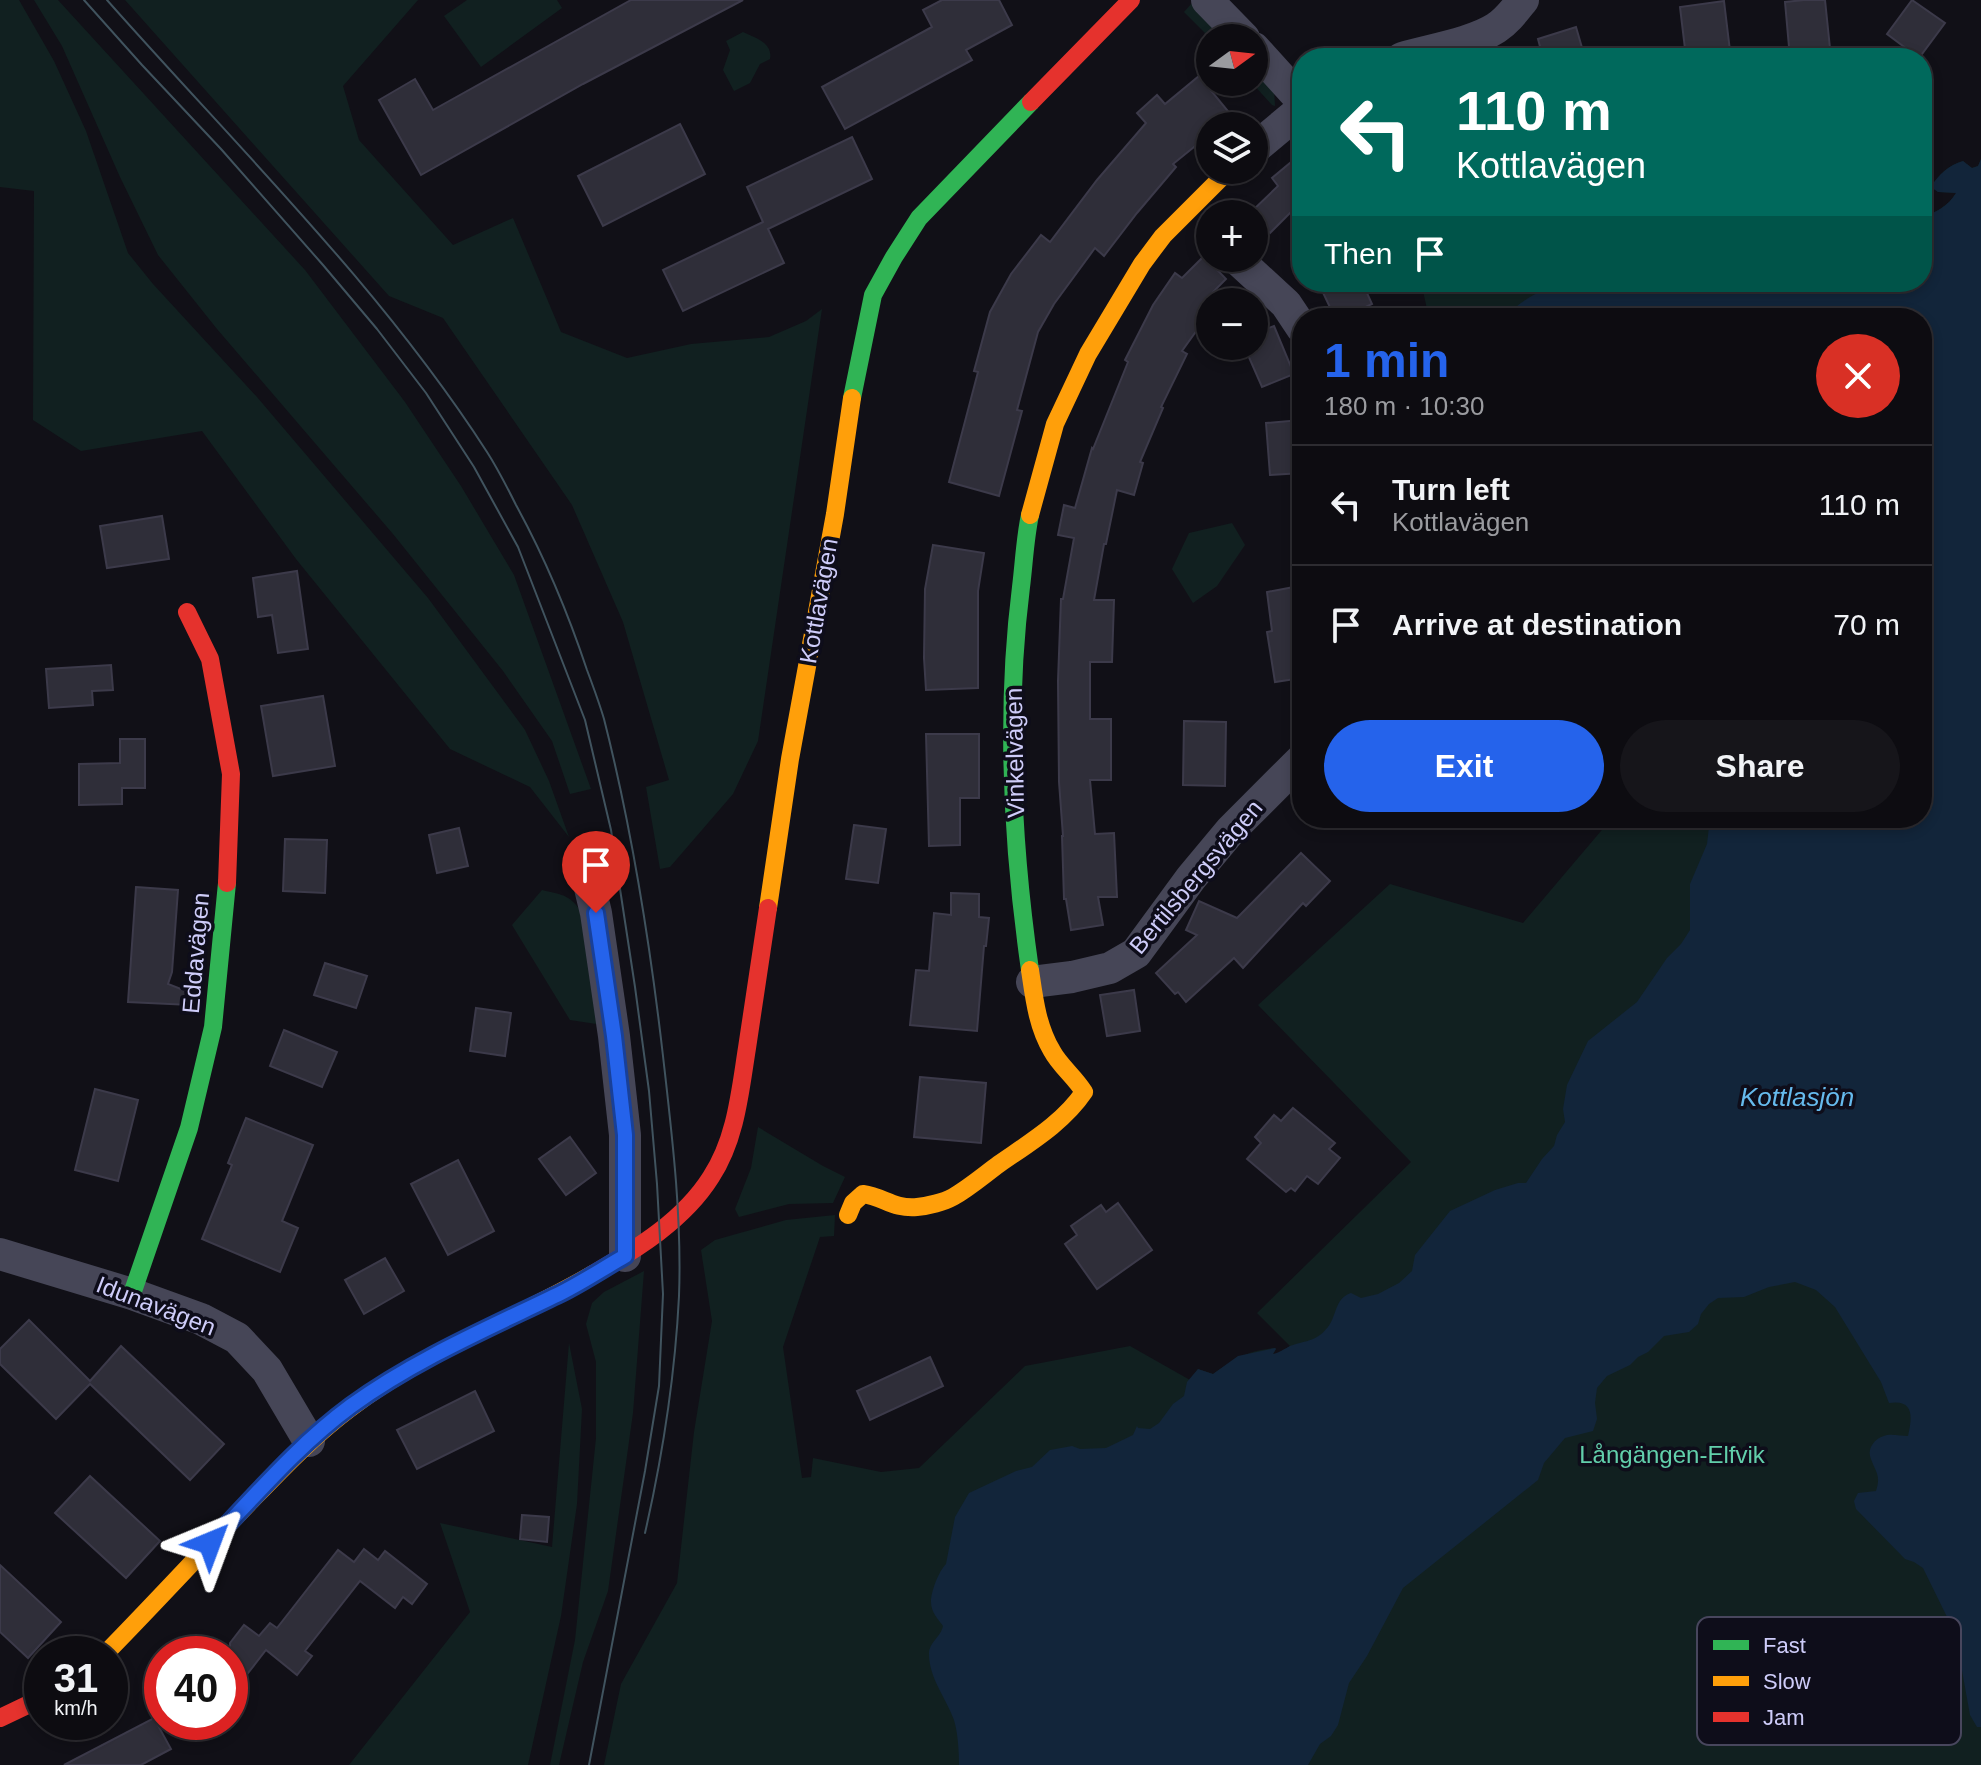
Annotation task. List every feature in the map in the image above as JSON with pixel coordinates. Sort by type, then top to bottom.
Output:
[{"type":"street","name":"Kottlavägen","points":[[123,1636],[309,1441],[351,1407],[407,1369],[564,1291],[625,1256],[687,1207],[710,1179],[726,1150],[737,1108],[790,759],[835,514],[855,380],[873,295],[919,218],[1131,0]]},
{"type":"street","points":[[1207,0],[1230,24]]},
{"type":"street","points":[[1437,48],[1496,28],[1514,13],[1523,0]]},
{"type":"street","points":[[1268,63],[1292,90]]},
{"type":"street","points":[[1268,137],[1292,117]]},
{"type":"street","name":"Vinkelvägen","points":[[848,1215],[853,1203],[863,1194],[904,1207],[950,1199],[1072,1110],[1084,1092],[1046,1042],[1036,1012],[1021,905],[1012,758],[1014,640],[1029,519],[1055,424],[1088,354],[1142,264],[1163,236],[1196,221]]},
{"type":"street","points":[[1251,272],[1292,313]]},
{"type":"street","name":"Eddavägen","points":[[132,1294],[189,1128],[213,1027],[226,906],[231,774],[210,659],[187,612]]},
{"type":"street","name":"Bertilsbergsvägen","points":[[1032,982],[1110,968],[1136,953],[1231,830],[1292,769]]},
{"type":"street","points":[[584,863],[596,913],[625,1135],[625,1256]]},
{"type":"street","name":"Idunavägen","points":[[0,1254],[132,1294],[201,1319],[237,1338],[267,1370],[309,1441]]},
{"type":"street","points":[[0,1718],[24,1707]]},
{"type":"green space","points":[[0,0],[19,0],[54,61],[86,131],[128,253],[257,397],[428,598],[525,730],[549,781],[569,837],[530,787],[450,749],[296,559],[202,431],[81,451],[33,420],[34,191],[0,187]]},
{"type":"green space","points":[[34,0],[58,0],[305,270],[405,402],[461,486],[514,575],[591,789],[570,794],[552,741],[503,671],[393,534],[217,329],[158,255],[62,46]]},
{"type":"green space","points":[[125,0],[418,0],[343,86],[359,140],[453,245],[513,218],[561,332],[627,358],[691,344],[769,337],[806,321],[822,309],[758,741],[733,794],[670,867],[660,869],[646,787],[669,780],[623,622],[572,505],[443,318],[389,296]]},
{"type":"green space","points":[[467,0],[557,0],[562,8],[481,67],[444,16]]},
{"type":"green space","points":[[1193,2],[1216,24],[1196,24],[1184,12]]},
{"type":"green space","points":[[743,32],[766,45],[770,59],[760,64],[750,83],[734,91],[723,70],[730,50],[726,41]]},
{"type":"green space","points":[[1268,82],[1274,90],[1275,106],[1264,96],[1268,96]]},
{"type":"green space","name":"Långängen-Elfvik","points":[[1981,159],[1981,1765],[604,1765],[621,1684],[677,1583],[694,1432],[712,1321],[701,1250],[715,1240],[786,1220],[835,1215],[834,1236],[820,1237],[783,1347],[802,1478],[811,1477],[813,1458],[881,1472],[919,1468],[1025,1366],[1130,1346],[1190,1380],[1198,1369],[1213,1374],[1249,1353],[1275,1348],[1273,1354],[1277,1354],[1290,1346],[1257,1313],[1411,1162],[1258,1005],[1390,884],[1523,923],[1604,828],[1932,828],[1932,308],[1427,308],[1423,292],[1932,292],[1932,213],[1956,193],[1938,192],[1932,186],[1953,165],[1963,161],[1972,168],[1978,166]]},
{"type":"green space","points":[[1232,523],[1245,545],[1217,586],[1193,603],[1172,569],[1189,533]]},
{"type":"green space","points":[[542,890],[566,897],[584,916],[603,1025],[570,1020],[512,925]]},
{"type":"green space","points":[[758,1127],[845,1177],[833,1203],[789,1204],[739,1217],[735,1209],[751,1168]]},
{"type":"green space","points":[[644,1271],[633,1413],[608,1591],[583,1662],[559,1765],[550,1765],[575,1640],[596,1438],[596,1362],[586,1324],[592,1303],[604,1292]]},
{"type":"green space","points":[[569,1343],[582,1409],[577,1504],[561,1616],[528,1765],[349,1765],[470,1612],[440,1523],[552,1547]]},
{"type":"water","name":"Kottlasjön","points":[[1981,159],[1981,1727],[1977,1727],[1970,1715],[1961,1665],[1961,1617],[1947,1617],[1923,1568],[1905,1559],[1856,1509],[1854,1501],[1858,1493],[1876,1491],[1878,1478],[1870,1455],[1873,1444],[1887,1435],[1908,1436],[1910,1411],[1904,1404],[1889,1403],[1881,1382],[1835,1307],[1816,1290],[1795,1282],[1769,1287],[1744,1297],[1718,1298],[1709,1304],[1698,1324],[1689,1332],[1664,1336],[1630,1365],[1607,1376],[1597,1388],[1597,1419],[1593,1431],[1565,1438],[1544,1463],[1538,1480],[1403,1588],[1349,1683],[1338,1725],[1331,1736],[1320,1744],[1308,1765],[959,1765],[954,1720],[935,1680],[929,1654],[943,1626],[932,1609],[932,1592],[946,1564],[955,1517],[969,1493],[1016,1471],[1032,1467],[1050,1450],[1072,1446],[1080,1449],[1106,1448],[1133,1435],[1137,1426],[1150,1429],[1184,1396],[1187,1382],[1198,1369],[1213,1374],[1238,1356],[1275,1348],[1273,1354],[1317,1337],[1326,1330],[1346,1295],[1351,1293],[1361,1298],[1378,1294],[1399,1283],[1412,1271],[1415,1255],[1450,1211],[1495,1190],[1526,1183],[1554,1146],[1565,1122],[1563,1109],[1567,1085],[1588,1041],[1637,1002],[1690,930],[1690,884],[1707,844],[1709,828],[1932,828],[1932,308],[1515,308],[1540,292],[1932,292],[1932,213],[1956,193],[1938,192],[1932,186],[1953,165],[1963,161],[1972,168],[1978,166]]},
{"type":"building","points":[[631,0],[743,0],[583,84],[421,175],[379,100],[415,79],[433,110]]},
{"type":"building","points":[[942,0],[999,0],[1012,25],[966,50],[972,60],[845,129],[822,87],[932,27],[923,10]]},
{"type":"building","points":[[1825,0],[1830,48],[1789,48],[1785,2]]},
{"type":"building","points":[[1912,0],[1945,23],[1926,48],[1906,48],[1887,34]]},
{"type":"building","points":[[1724,1],[1730,48],[1685,48],[1680,7]]},
{"type":"building","points":[[1576,27],[1582,48],[1540,48],[1538,39]]},
{"type":"building","points":[[1196,78],[1196,96],[1216,96],[1229,112],[1196,112],[1196,145],[1173,164],[1176,167],[1104,256],[1095,248],[1054,304],[1038,332],[1017,410],[1022,411],[999,496],[949,482],[978,372],[974,371],[990,312],[1011,274],[1041,235],[1050,242],[1146,123],[1137,113],[1157,95],[1165,104]]},
{"type":"building","points":[[680,124],[705,174],[603,226],[578,176]]},
{"type":"building","points":[[852,137],[872,179],[768,229],[784,263],[683,311],[663,270],[763,222],[747,187]]},
{"type":"building","points":[[1292,161],[1292,211],[1270,233],[1268,200],[1263,200],[1278,186],[1272,178]]},
{"type":"building","points":[[1196,264],[1196,272],[1219,272],[1226,279],[1217,288],[1196,288],[1196,332],[1182,351],[1187,354],[1161,407],[1140,462],[1143,463],[1134,495],[1117,490],[1104,544],[1094,600],[1114,600],[1112,662],[1090,662],[1090,719],[1111,719],[1111,780],[1090,780],[1095,834],[1114,833],[1117,897],[1098,897],[1103,925],[1071,930],[1064,899],[1058,681],[1061,599],[1074,538],[1058,535],[1064,505],[1075,508],[1092,448],[1128,362],[1125,360],[1153,305],[1175,273],[1182,278]]},
{"type":"building","points":[[1323,292],[1367,292],[1372,304],[1363,308],[1330,308]]},
{"type":"building","points":[[1274,326],[1292,375],[1262,387],[1250,360],[1268,360],[1268,328]]},
{"type":"building","points":[[1292,421],[1292,474],[1270,475],[1266,423]]},
{"type":"building","points":[[162,516],[169,559],[107,568],[100,526]]},
{"type":"building","points":[[933,545],[984,553],[978,591],[978,688],[926,690],[925,589]]},
{"type":"building","points":[[297,571],[308,649],[278,653],[272,615],[258,617],[253,578]]},
{"type":"building","points":[[1292,587],[1292,679],[1275,682],[1267,632],[1272,631],[1267,592]]},
{"type":"building","points":[[111,665],[113,690],[92,691],[93,705],[49,708],[46,669]]},
{"type":"building","points":[[323,696],[335,766],[273,776],[261,706]]},
{"type":"building","points":[[1184,721],[1226,722],[1225,786],[1183,785]]},
{"type":"building","points":[[926,734],[979,734],[979,798],[960,798],[960,845],[929,846]]},
{"type":"building","points":[[120,739],[145,739],[145,788],[122,788],[122,804],[79,805],[79,764],[120,763]]},
{"type":"building","points":[[854,825],[886,829],[878,883],[846,879]]},
{"type":"building","points":[[459,828],[468,866],[437,873],[429,835]]},
{"type":"building","points":[[285,839],[327,840],[325,893],[283,891]]},
{"type":"building","points":[[1301,853],[1330,881],[1306,906],[1303,903],[1243,968],[1234,958],[1186,1002],[1178,992],[1175,994],[1156,973],[1197,935],[1186,930],[1199,901],[1237,918]]},
{"type":"building","points":[[136,887],[178,890],[172,972],[168,984],[191,993],[190,1005],[128,1002]]},
{"type":"building","points":[[951,893],[979,894],[979,917],[989,918],[977,1031],[910,1025],[916,970],[929,971],[934,913],[951,915]]},
{"type":"building","points":[[325,963],[367,976],[356,1008],[314,995]]},
{"type":"building","points":[[1134,990],[1140,1031],[1107,1036],[1100,995]]},
{"type":"building","points":[[476,1008],[511,1013],[505,1056],[470,1051]]},
{"type":"building","points":[[284,1030],[337,1052],[322,1087],[270,1066]]},
{"type":"building","points":[[920,1077],[986,1083],[981,1143],[914,1137]]},
{"type":"building","points":[[95,1089],[138,1100],[118,1181],[75,1170]]},
{"type":"building","points":[[1293,1108],[1335,1143],[1329,1149],[1340,1158],[1318,1184],[1307,1176],[1295,1191],[1291,1188],[1286,1192],[1247,1159],[1261,1143],[1255,1137],[1274,1115],[1281,1121]]},
{"type":"building","points":[[246,1118],[313,1145],[282,1221],[298,1228],[280,1272],[202,1239],[232,1165],[228,1163]]},
{"type":"building","points":[[570,1137],[596,1173],[566,1195],[539,1159]]},
{"type":"building","points":[[458,1160],[494,1231],[448,1255],[411,1184]]},
{"type":"building","points":[[1118,1203],[1152,1250],[1097,1289],[1065,1244],[1077,1235],[1071,1226],[1101,1205],[1106,1212]]},
{"type":"building","points":[[385,1258],[404,1291],[364,1314],[345,1280]]},
{"type":"building","points":[[29,1320],[90,1381],[121,1346],[224,1444],[190,1480],[90,1384],[56,1419],[0,1364],[0,1349]]},
{"type":"building","points":[[930,1357],[943,1386],[870,1420],[857,1391]]},
{"type":"building","points":[[475,1391],[494,1431],[417,1469],[397,1430]]},
{"type":"building","points":[[90,1476],[160,1541],[126,1578],[55,1513]]},
{"type":"building","points":[[522,1515],[549,1517],[547,1542],[520,1539]]},
{"type":"building","points":[[364,1549],[378,1560],[385,1551],[427,1584],[412,1604],[403,1597],[395,1608],[360,1581],[305,1651],[312,1656],[297,1675],[266,1650],[248,1673],[248,1636],[235,1636],[244,1625],[259,1636],[270,1623],[277,1628],[338,1550],[354,1562]]},
{"type":"building","points":[[0,1565],[61,1622],[48,1636],[24,1636],[24,1654],[0,1632]]},
{"type":"building","points":[[144,1723],[144,1740],[166,1740],[171,1749],[141,1765],[64,1765],[112,1740],[128,1740],[128,1732]]},
{"type":"tram line","points":[[84,0],[323,265],[426,393],[474,467],[518,547],[585,720],[611,830],[635,987],[649,1091],[663,1294],[659,1386],[589,1765]]},
{"type":"tram line","points":[[107,0],[306,219],[401,332],[445,391],[495,465],[537,545],[596,694],[632,844],[646,929],[678,1206],[680,1266],[675,1356],[663,1444],[645,1533]]},
{"type":"traffic: fast","points":[[852,398],[873,295],[894,257],[919,218],[1031,102]]},
{"type":"traffic: fast","points":[[1030,515],[1016,635],[1012,731],[1015,827],[1030,970]]},
{"type":"traffic: fast","points":[[132,1294],[189,1128],[213,1027],[227,883]]},
{"type":"traffic: slow","points":[[1030,515],[1055,424],[1088,354],[1142,264],[1163,236],[1215,184]]},
{"type":"traffic: slow","points":[[768,908],[790,759],[835,514],[852,398]]},
{"type":"traffic: slow","points":[[848,1215],[853,1203],[863,1194],[909,1207],[945,1201],[971,1186],[1045,1132],[1076,1103],[1084,1092],[1055,1056],[1043,1032],[1030,970]]},
{"type":"traffic: slow","points":[[122,1636],[284,1467],[349,1409],[438,1353],[593,1274]]},
{"type":"traffic: jam","points":[[1031,102],[1131,0]]},
{"type":"traffic: jam","points":[[187,612],[210,659],[231,774],[227,883]]},
{"type":"traffic: jam","points":[[593,1274],[643,1244],[673,1220],[700,1192],[719,1162],[732,1131],[739,1098],[768,908]]},
{"type":"traffic: jam","points":[[0,1718],[24,1707]]},
{"type":"route","points":[[210,1543],[309,1441],[351,1407],[407,1369],[564,1291],[625,1256],[625,1135],[596,913]]}]
